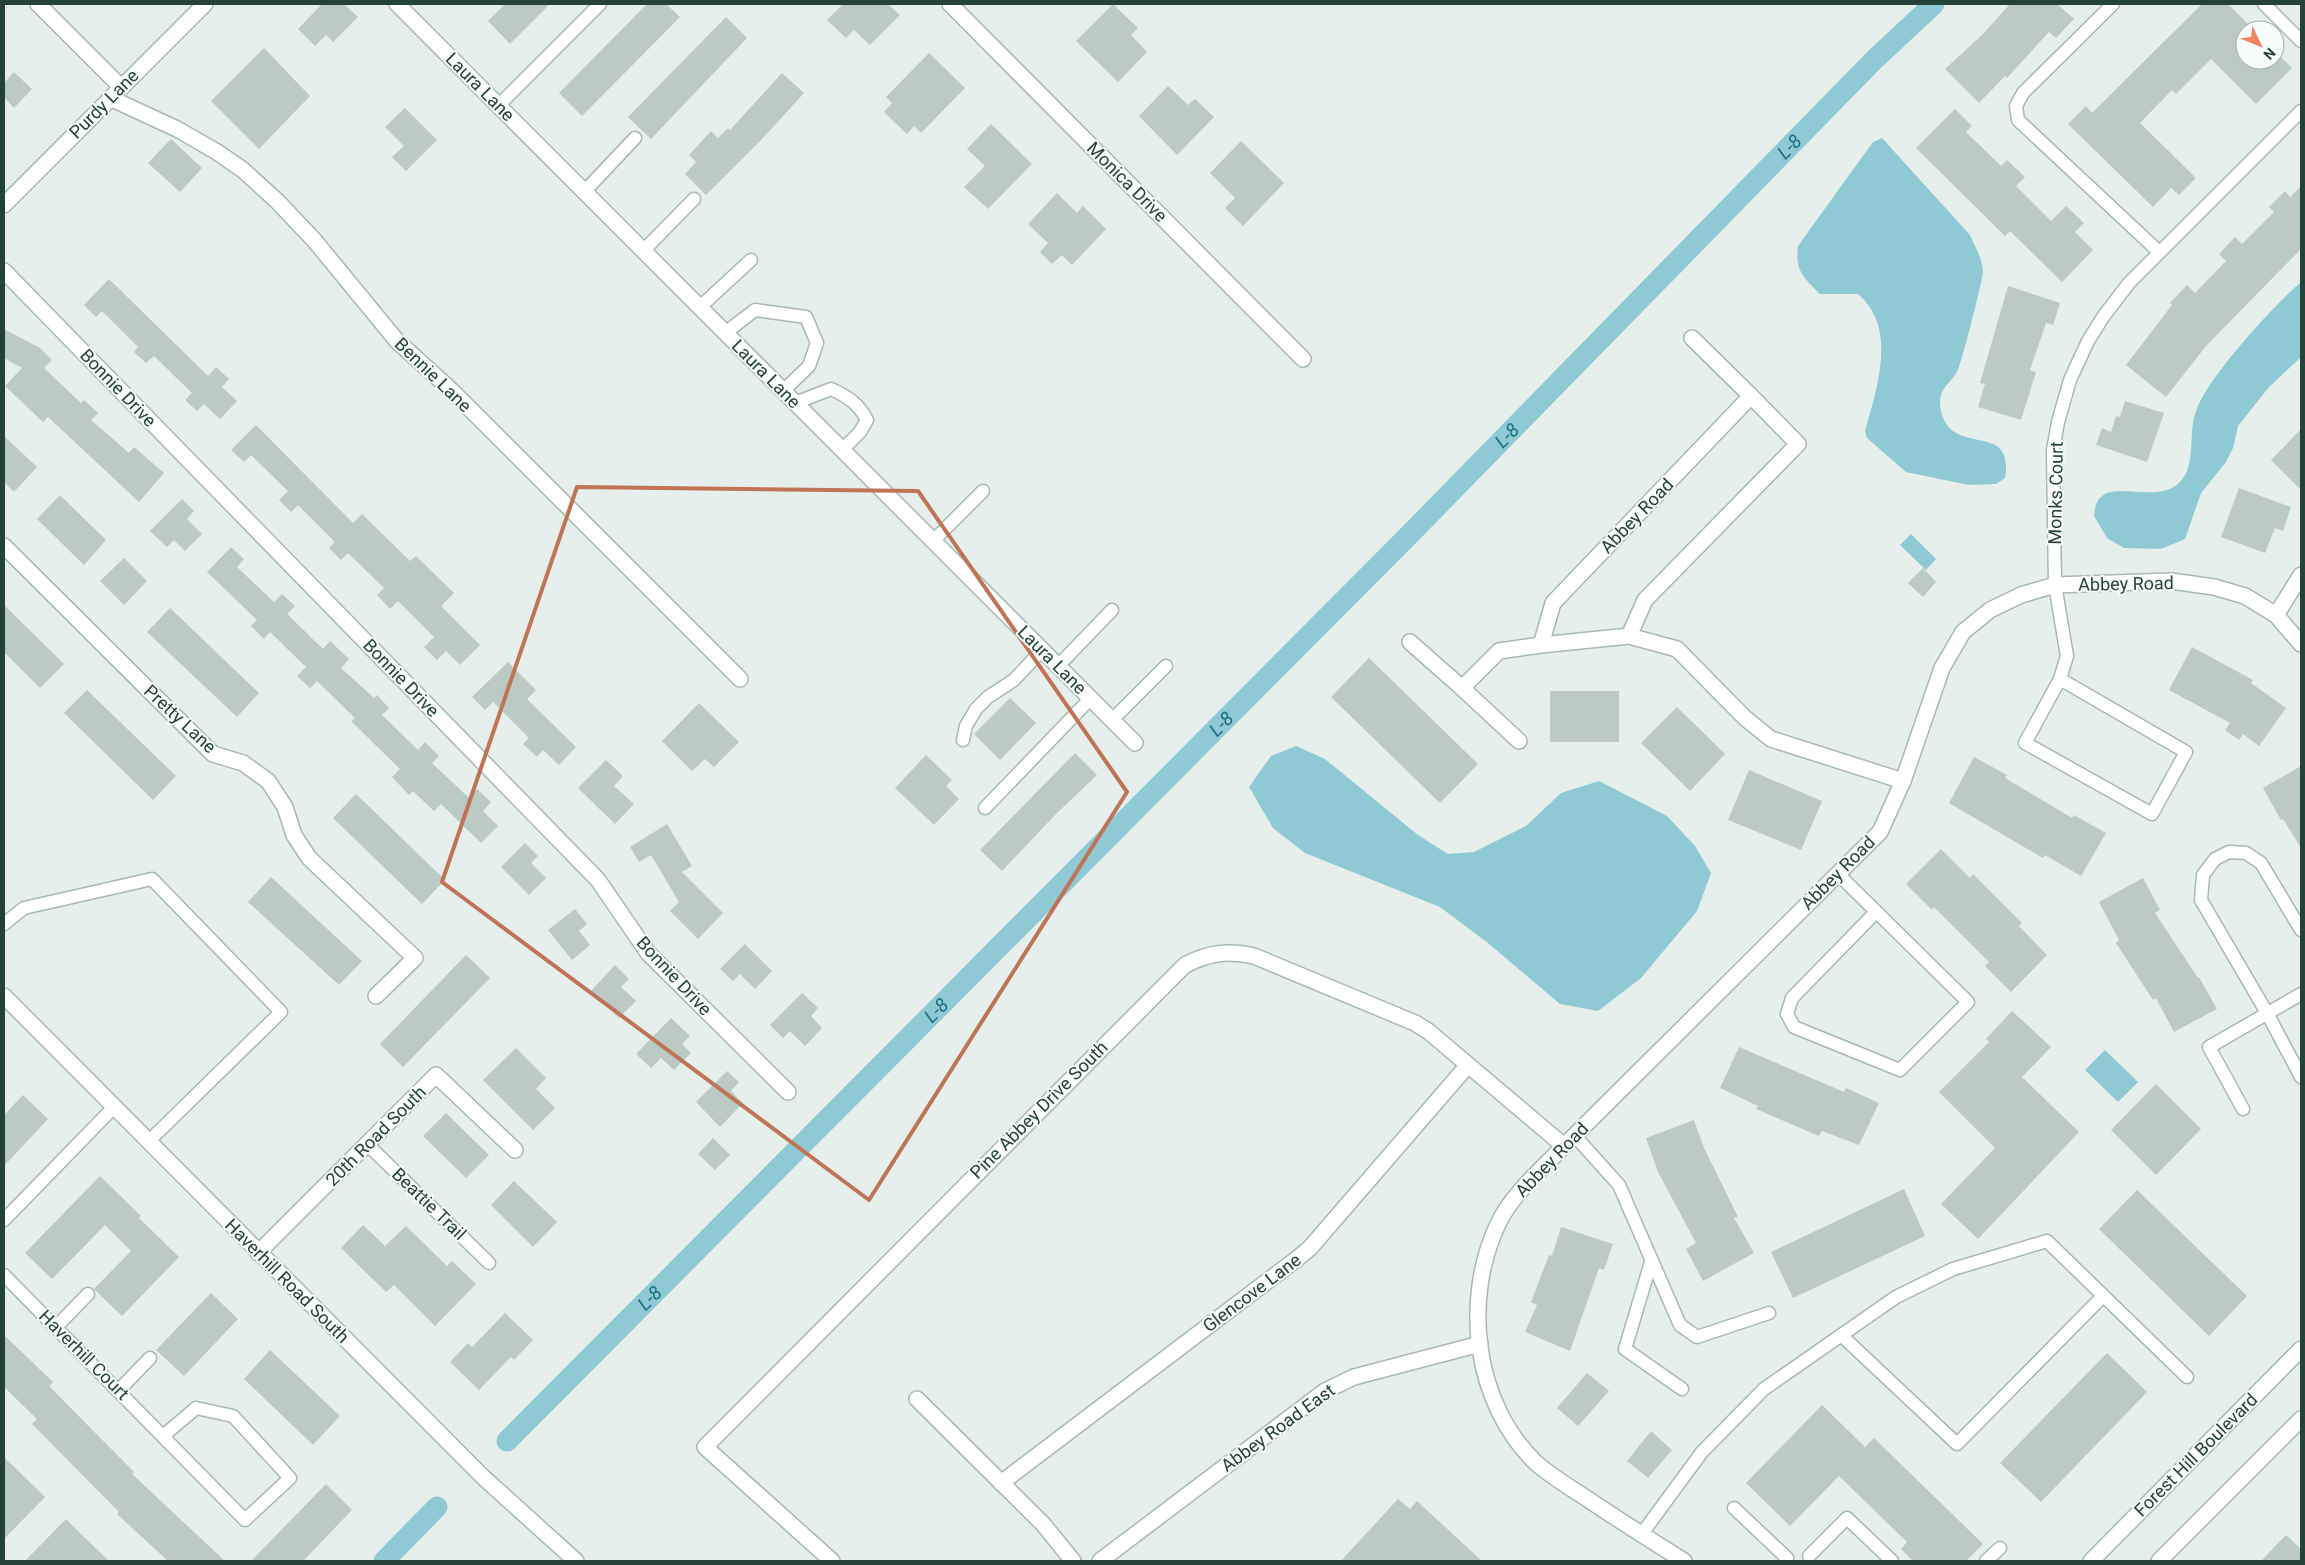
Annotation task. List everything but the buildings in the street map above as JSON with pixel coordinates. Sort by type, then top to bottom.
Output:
[{"type":"street","points":[[38,4],[115,93]]},
{"type":"street","name":"Purdy Lane","points":[[4,205],[204,4]]},
{"type":"street","name":"Laura Lane","points":[[397,4],[1135,744]]},
{"type":"street","name":"Monica Drive","points":[[950,4],[1303,359]]},
{"type":"street","name":"Bennie Lane","points":[[115,93],[217,152],[243,170],[277,201],[314,240],[398,341],[451,390],[740,679]]},
{"type":"street","name":"Bonnie Drive","points":[[4,271],[598,880],[648,953],[788,1092]]},
{"type":"street","points":[[1629,636],[1645,600],[1798,444],[1692,338]]},
{"type":"street","name":"Abbey Road","points":[[1541,645],[1553,603],[1751,396]]},
{"type":"street","name":"Pretty Lane","points":[[4,546],[213,754],[243,763],[268,781],[285,807],[294,835],[309,858],[415,958],[376,996]]},
{"type":"street","points":[[2276,615],[2301,575]]},
{"type":"street","name":"Abbey Road","points":[[1684,1561],[1641,1535],[1559,1480],[1536,1462],[1517,1440],[1501,1415],[1489,1384],[1477,1320],[1479,1290],[1485,1257],[1498,1222],[1520,1192],[1564,1146],[1880,832],[1903,781],[1942,668],[1963,632],[1990,610],[2021,595],[2055,585],[2171,581],[2214,586],[2245,596],[2276,615],[2301,644]]},
{"type":"street","points":[[1462,688],[1499,651],[1629,636],[1677,649],[1745,718],[1771,739],[1903,781]]},
{"type":"street","points":[[1410,642],[1519,741]]},
{"type":"street","name":"Pine Abbey Drive South","points":[[832,1561],[704,1447],[1185,965],[1211,954],[1240,953],[1254,956],[1415,1023],[1564,1146]]},
{"type":"street","name":"Haverhill Road South","points":[[4,996],[484,1478],[576,1561]]},
{"type":"street","name":"Glencove Lane","points":[[1001,1483],[1298,1258],[1468,1065]]},
{"type":"street","name":"20th Road South","points":[[258,1253],[436,1075],[515,1150]]},
{"type":"street","name":"Abbey Road East","points":[[1100,1561],[1332,1387],[1354,1377],[1480,1344]]},
{"type":"street","name":"Forest Hill Boulevard","points":[[2092,1561],[2301,1349]]},
{"type":"street","points":[[917,1399],[1043,1524],[1073,1561]]},
{"type":"street","points":[[2159,1561],[2301,1419]]},
{"type":"lane","points":[[498,106],[600,4]]},
{"type":"lane","points":[[2113,4],[2023,93],[2016,106],[2018,120],[2159,252]]},
{"type":"lane","points":[[2264,4],[2301,41]]},
{"type":"lane","name":"Monks Court","points":[[2060,679],[2186,752],[2152,814],[2025,743],[2060,679],[2067,656],[2055,585],[2053,450],[2058,422],[2070,380],[2088,341],[2103,317],[2129,283],[2301,112]]},
{"type":"lane","points":[[584,192],[635,138]]},
{"type":"lane","points":[[643,251],[694,200]]},
{"type":"lane","points":[[700,308],[751,260]]},
{"type":"lane","points":[[725,333],[755,310],[806,318],[817,343],[810,366],[783,391]]},
{"type":"lane","points":[[795,403],[831,389],[846,395],[861,409],[867,420],[860,432],[842,450]]},
{"type":"lane","points":[[933,541],[982,491]]},
{"type":"lane","points":[[1058,666],[1112,610]]},
{"type":"lane","points":[[963,740],[966,726],[976,709],[988,697],[1014,680],[1042,650]]},
{"type":"lane","points":[[1112,720],[1166,666]]},
{"type":"lane","points":[[985,808],[1090,698]]},
{"type":"lane","points":[[2301,930],[2261,863],[2246,853],[2229,852],[2215,859],[2203,875],[2201,900],[2301,1077]]},
{"type":"lane","points":[[1838,874],[1875,913],[1968,1002],[1900,1070],[1794,1027],[1787,1014],[1792,998],[1875,913]]},
{"type":"lane","points":[[4,924],[24,908],[152,879],[281,1012],[148,1142]]},
{"type":"lane","points":[[2243,1109],[2209,1047],[2301,994]]},
{"type":"lane","points":[[4,1220],[114,1107]]},
{"type":"lane","points":[[1575,1136],[1619,1185],[1680,1326],[1697,1337],[1769,1313]]},
{"type":"lane","name":"Beattie Trail","points":[[368,1144],[489,1263]]},
{"type":"lane","points":[[1641,1535],[1702,1452],[1764,1389],[1896,1296],[1953,1269],[2047,1241],[2187,1377]]},
{"type":"lane","points":[[1651,1262],[1625,1349],[1682,1390]]},
{"type":"lane","name":"Haverhill Court","points":[[4,1274],[245,1520],[290,1478],[233,1416],[196,1408],[163,1436]]},
{"type":"lane","points":[[56,1327],[88,1294]]},
{"type":"lane","points":[[1841,1335],[1957,1444],[2103,1296]]},
{"type":"lane","points":[[118,1391],[150,1358]]},
{"type":"lane","points":[[1734,1508],[1786,1560],[1812,1559],[1848,1518],[1892,1561]]},
{"type":"lane","points":[[1986,1561],[2000,1548]]},
{"type":"highlighted area","points":[[577,487],[918,491],[1127,792],[869,1200],[442,882]]},
{"type":"water","points":[[1882,138],[1970,235],[1980,257],[1983,271],[1982,277],[1964,349],[1959,367],[1945,387],[1940,403],[1947,425],[1957,433],[1992,444],[2001,449],[2006,460],[2005,478],[1996,484],[1969,485],[1906,472],[1867,438],[1865,431],[1879,378],[1881,359],[1881,341],[1878,324],[1870,308],[1858,294],[1820,294],[1805,278],[1799,268],[1798,246],[1873,142]]},
{"type":"water","points":[[2301,282],[2301,357],[2269,387],[2238,426],[2233,448],[2226,462],[2201,493],[2185,539],[2161,549],[2124,548],[2107,538],[2094,516],[2098,501],[2107,493],[2119,491],[2164,491],[2177,485],[2187,471],[2189,464],[2196,411],[2213,380],[2242,343]]},
{"type":"water","points":[[1911,534],[1936,559],[1926,570],[1900,545]]},
{"type":"water","points":[[1296,746],[1325,759],[1418,835],[1448,854],[1474,852],[1526,826],[1561,793],[1599,781],[1667,816],[1695,846],[1711,873],[1697,911],[1641,978],[1598,1011],[1560,1004],[1488,943],[1440,907],[1305,853],[1273,828],[1249,787],[1271,756]]},
{"type":"water","points":[[2105,1050],[2138,1082],[2118,1102],[2085,1070]]},
{"type":"waterway","name":"L-8","points":[[507,1441],[1411,533],[1875,59],[1934,4]]},
{"type":"waterway","name":"L-8","points":[[384,1561],[437,1507]]}]
